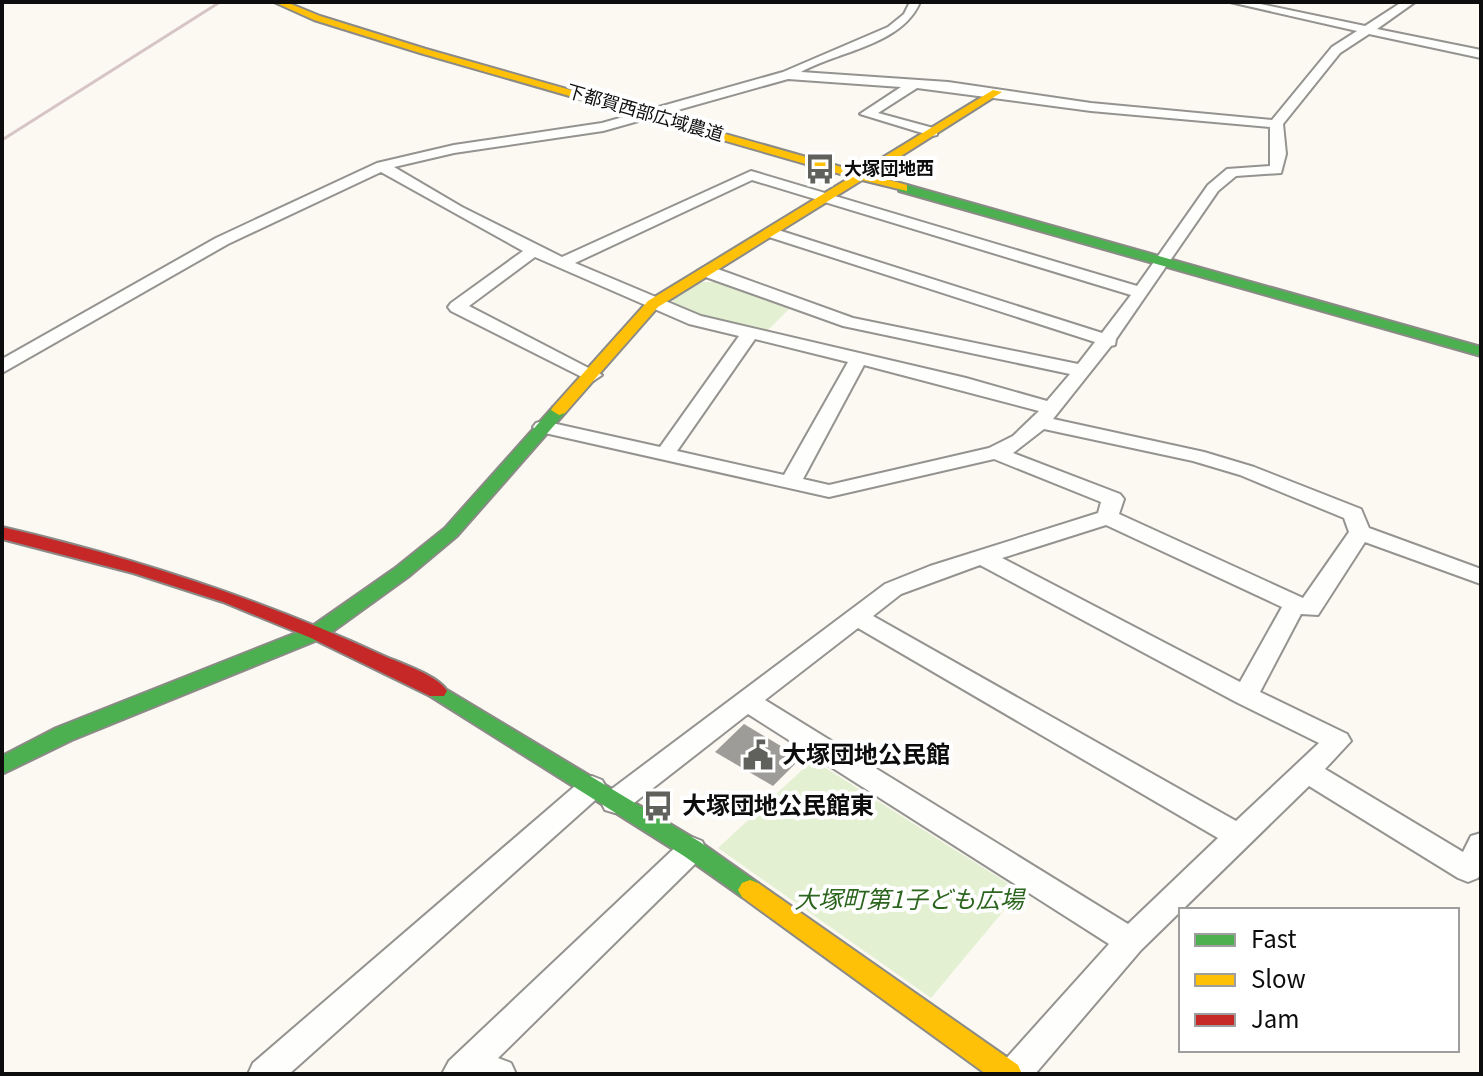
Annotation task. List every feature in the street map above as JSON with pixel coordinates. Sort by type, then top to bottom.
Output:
[{"type":"street","name":"下都賀西部広域農道","points":[[278,2],[317,18],[423,51],[1481,352]]},
{"type":"street","points":[[2,367],[222,241],[382,166],[454,149],[603,127],[787,75],[892,29],[909,16],[915,2]]},
{"type":"street","points":[[1235,2],[1481,54]]},
{"type":"street","points":[[543,427],[829,491],[996,453],[1019,443],[1047,415],[1109,341],[1213,188],[1232,172],[1276,170],[1279,154],[1276,124],[1284,110],[1336,50],[1410,2]]},
{"type":"street","points":[[787,75],[997,92],[1091,107],[1276,124]]},
{"type":"street","points":[[912,85],[867,114],[932,132]]},
{"type":"street","points":[[2,766],[64,734],[318,632],[401,573],[451,532],[653,304],[867,175],[997,92]]},
{"type":"street","points":[[382,166],[470,217],[563,263],[695,320],[966,384],[1047,415],[1247,471],[1353,514],[1360,532],[1481,577]]},
{"type":"street","points":[[563,263],[751,175],[1142,293]]},
{"type":"street","points":[[772,233],[1109,341]]},
{"type":"street","points":[[536,249],[457,307],[593,375]]},
{"type":"street","points":[[706,271],[849,322],[1082,371]]},
{"type":"street","points":[[665,454],[749,335]]},
{"type":"street","points":[[791,481],[858,360]]},
{"type":"street","points":[[996,453],[1113,499],[1107,517]]},
{"type":"street","points":[[265,1074],[603,795],[747,701],[893,589],[1107,517],[1310,609],[1360,532]]},
{"type":"street","points":[[2,533],[108,557],[220,593],[318,632],[429,686],[692,849],[1011,1074],[1130,941],[1338,741],[1245,696],[982,557]]},
{"type":"street","points":[[1245,696],[1295,604]]},
{"type":"street","points":[[857,617],[1240,837]]},
{"type":"street","points":[[747,701],[1130,941]]},
{"type":"street","points":[[1308,772],[1468,870],[1481,844]]},
{"type":"street","points":[[460,1073],[692,849]]},
{"type":"street","points":[[460,1073],[499,1074]]},
{"type":"green space","points":[[701,282],[717,282],[791,307],[765,333],[674,306],[673,299]]},
{"type":"green space","name":"大塚町第1子ども広場","points":[[813,760],[1020,891],[931,998],[718,848]]},
{"type":"building","name":"大塚団地公民館","points":[[744,724],[801,758],[773,786],[715,752]]},
{"type":"railway","points":[[2,140],[220,2]]},
{"type":"traffic: fast","points":[[903,188],[1481,352]]},
{"type":"traffic: fast","points":[[2,766],[64,734],[318,632],[401,573],[451,532],[559,410]]},
{"type":"traffic: fast","points":[[437,691],[692,849],[750,890]]},
{"type":"traffic: slow","points":[[278,2],[317,18],[423,51],[903,188]]},
{"type":"traffic: slow","points":[[559,410],[653,304],[997,92]]},
{"type":"traffic: slow","points":[[750,890],[1008,1074]]},
{"type":"traffic: jam","points":[[2,533],[140,569],[230,598],[318,633],[437,691]]},
{"type":"place","name":"大塚団地西","points":[[820,169]]},
{"type":"place","name":"大塚団地公民館","points":[[758,755]]},
{"type":"place","name":"大塚団地公民館東","points":[[658,806]]}]
